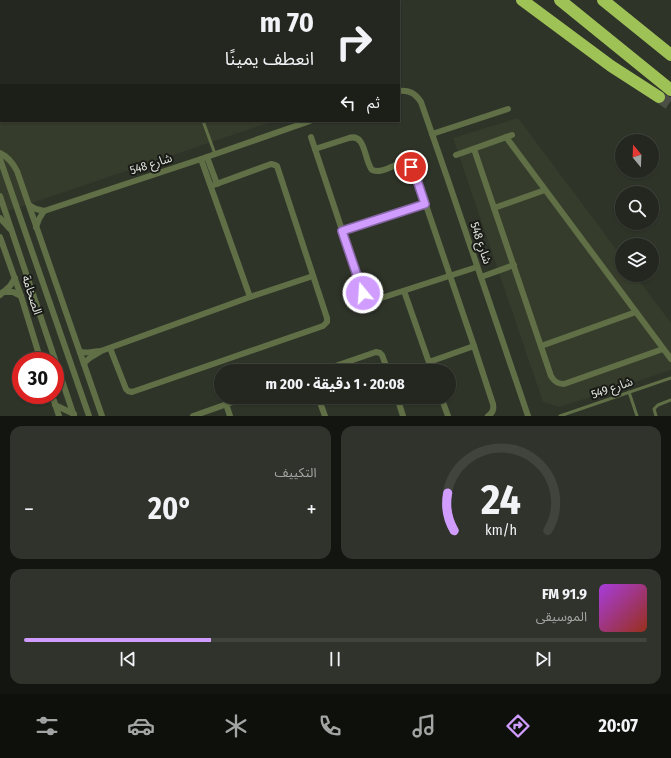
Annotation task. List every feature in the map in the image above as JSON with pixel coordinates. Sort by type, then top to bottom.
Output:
[{"type":"highway","points":[[522,0],[611,66],[658,97]]},
{"type":"highway","points":[[560,0],[671,90]]},
{"type":"highway","points":[[603,0],[671,55]]},
{"type":"street","name":"شارع 548","points":[[400,91],[412,93],[417,96],[421,102],[528,416]]},
{"type":"street","points":[[432,134],[508,109]]},
{"type":"street","name":"شارع 548","points":[[44,211],[307,122]]},
{"type":"street","points":[[456,155],[509,136],[545,190],[671,359]]},
{"type":"street","points":[[311,137],[366,299],[375,300],[477,267]]},
{"type":"street","points":[[315,149],[352,137],[361,142],[372,170],[378,171],[401,164],[411,167],[415,174],[474,346],[493,407],[493,411],[488,416]]},
{"type":"street","points":[[474,149],[552,379],[557,383],[564,384],[663,349]]},
{"type":"street","points":[[0,153],[15,167],[102,416]]},
{"type":"street","points":[[204,158],[250,297]]},
{"type":"street","points":[[0,159],[89,416]]},
{"type":"street","points":[[110,348],[126,389],[132,392],[323,326],[327,322],[327,318],[277,166],[271,164],[214,185]]},
{"type":"street","points":[[494,208],[545,190]]},
{"type":"street","points":[[0,196],[74,415]]},
{"type":"street","points":[[342,231],[425,204]]},
{"type":"street","points":[[29,205],[44,211],[36,227]]},
{"type":"street","points":[[0,218],[12,230]]},
{"type":"street","name":"الصخامة","points":[[0,236],[38,352]]},
{"type":"street","points":[[481,277],[514,265]]},
{"type":"street","points":[[80,352],[87,353],[101,351],[250,297],[313,276]]},
{"type":"street","points":[[2,294],[15,278]]},
{"type":"street","points":[[404,291],[429,362],[474,346]]},
{"type":"street","points":[[2,294],[12,292],[21,296]]},
{"type":"street","points":[[541,346],[636,312]]},
{"type":"street","points":[[84,364],[89,358],[101,351]]},
{"type":"street","points":[[342,364],[376,352],[382,355],[385,364]]},
{"type":"street","points":[[193,416],[212,413],[226,404],[230,416]]},
{"type":"street","points":[[321,404],[325,416]]},
{"type":"street","points":[[399,404],[403,416]]},
{"type":"street","points":[[444,404],[448,416]]},
{"type":"street","points":[[55,405],[74,415]]},
{"type":"street","points":[[55,405],[59,416]]},
{"type":"lane","points":[[203,122],[215,154]]},
{"type":"lane","name":"شارع 549","points":[[560,416],[671,378]]},
{"type":"lane","points":[[628,392],[637,416]]},
{"type":"lane","points":[[656,416],[654,409],[658,405],[671,400]]},
{"type":"shaded area","points":[[518,118],[615,248],[615,282],[640,282],[671,323],[671,370],[560,407],[543,402],[453,138]]},
{"type":"shaded area","points":[[0,122],[271,122],[2,213],[0,208]]},
{"type":"tunnel","points":[[659,97],[671,105]]},
{"type":"route","points":[[363,293],[342,231],[425,204],[414,170],[411,167]]}]
